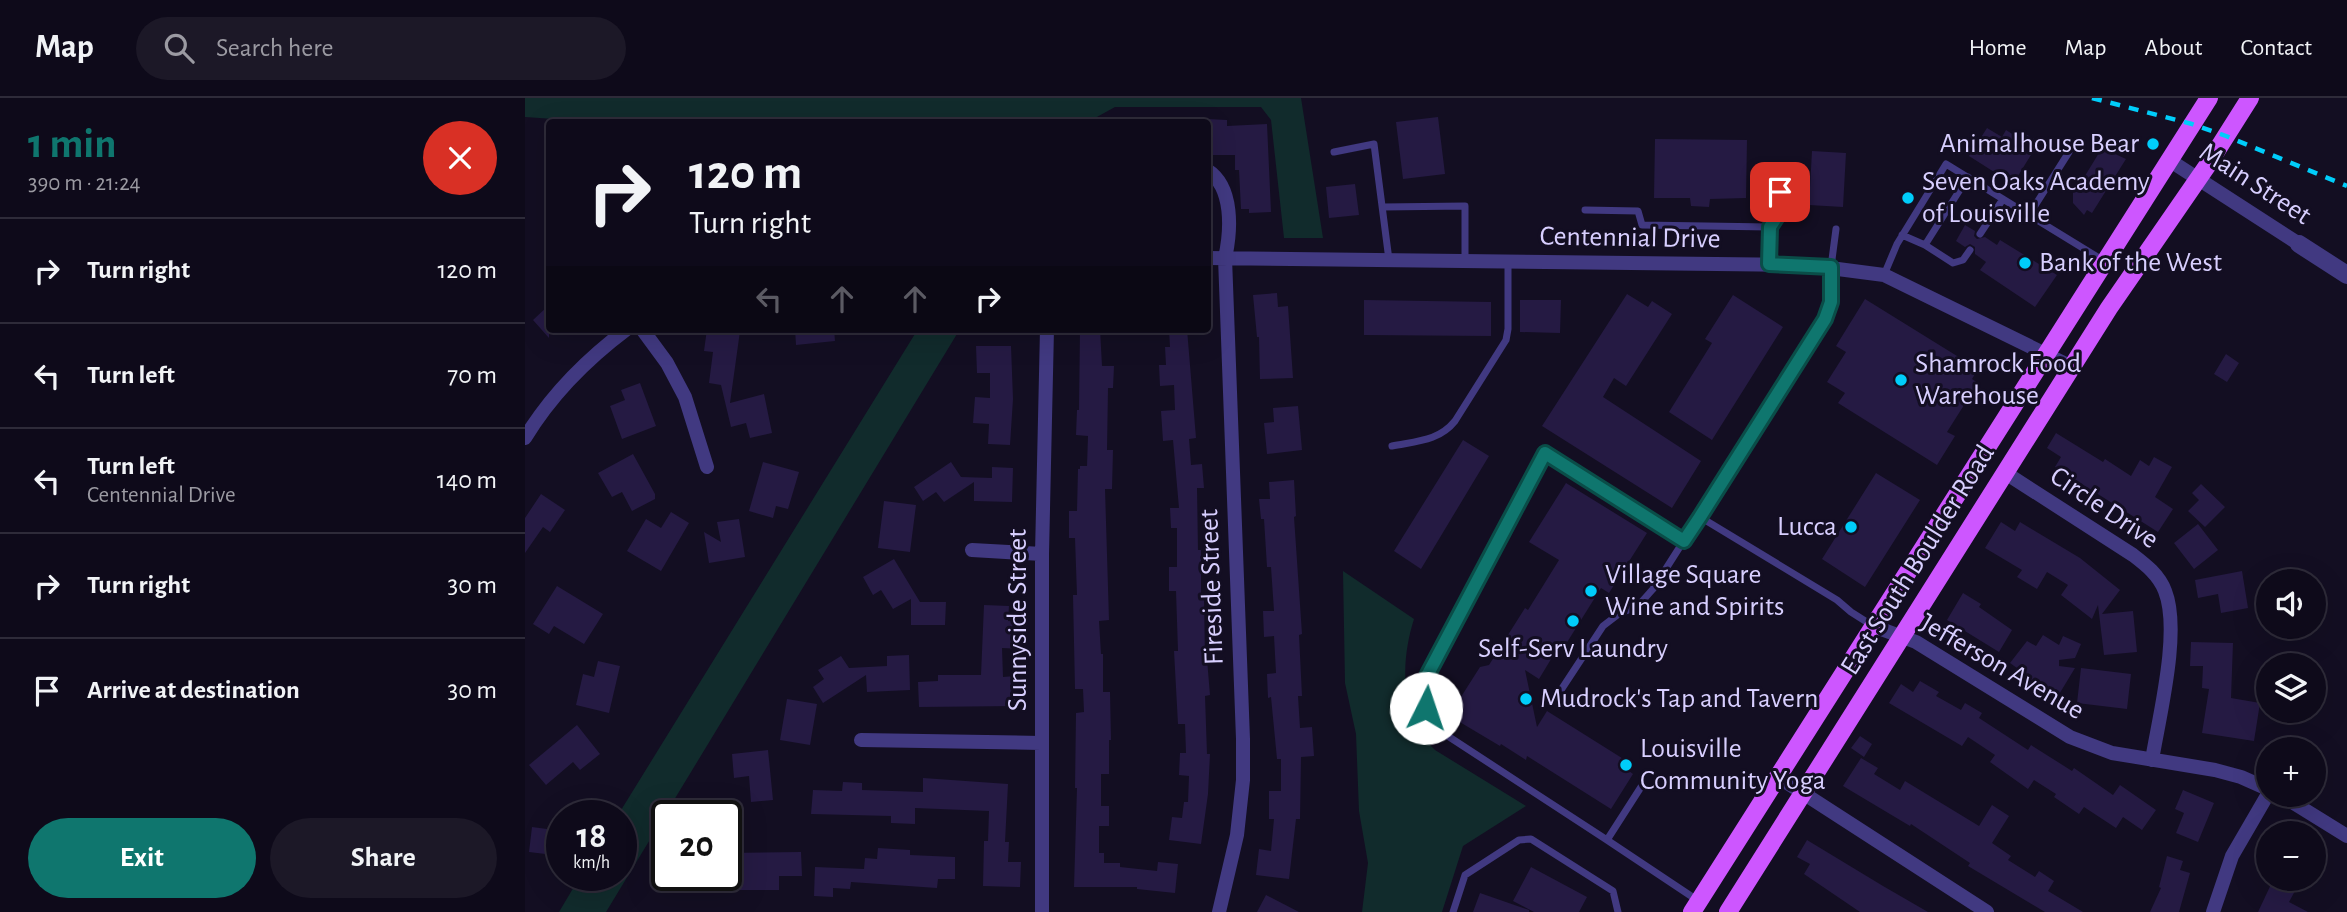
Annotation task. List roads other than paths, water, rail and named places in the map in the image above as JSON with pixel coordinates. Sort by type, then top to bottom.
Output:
[{"type":"main road","name":"East South Boulder Road","points":[[1696,907],[2209,98]]},
{"type":"main road","name":"East South Boulder Road","points":[[1728,912],[2004,472],[2250,98]]},
{"type":"street","name":"Main Street","points":[[2169,160],[2347,275]]},
{"type":"street","name":"Fireside Street","points":[[1211,172],[1217,176],[1223,188],[1230,236],[1226,258],[1243,767],[1237,835],[1219,912]]},
{"type":"street","name":"Centennial Drive","points":[[1211,258],[1831,267],[1884,275],[2072,366]]},
{"type":"street","points":[[525,438],[570,378],[601,348],[622,333]]},
{"type":"street","points":[[645,333],[667,363],[685,397],[708,467]]},
{"type":"street","name":"Sunnyside Street","points":[[1042,912],[1042,554],[1047,333]]},
{"type":"street","name":"Circle Drive","points":[[2004,472],[2133,555],[2152,569],[2165,590],[2170,607],[2169,649],[2152,760]]},
{"type":"street","points":[[971,550],[1042,554]]},
{"type":"street","name":"Jefferson Avenue","points":[[1873,626],[1902,635],[1965,670],[2050,727],[2070,737],[2112,753],[2215,770],[2256,784]]},
{"type":"street","points":[[861,740],[1041,743]]},
{"type":"street","points":[[1778,777],[1987,912]]},
{"type":"street","points":[[2213,912],[2232,856],[2260,807]]},
{"type":"street","points":[[2300,807],[2347,836]]},
{"type":"lane","points":[[1334,152],[1374,144],[1389,260]]},
{"type":"lane","points":[[2029,215],[2069,152]]},
{"type":"lane","points":[[1884,275],[1902,235],[1946,164],[2104,261]]},
{"type":"lane","points":[[1769,264],[1770,227],[1778,215],[1781,168]]},
{"type":"lane","points":[[1925,245],[1968,177]]},
{"type":"lane","points":[[1980,234],[2003,199]]},
{"type":"lane","points":[[1383,207],[1465,206],[1465,261]]},
{"type":"lane","points":[[1585,210],[1638,211],[1642,225],[1770,227]]},
{"type":"lane","points":[[1561,690],[1609,619],[1643,603],[1825,319],[1831,302],[1831,267],[1836,229]]},
{"type":"lane","points":[[1902,235],[1925,245],[1953,263],[1963,260],[1970,250]]},
{"type":"lane","points":[[1392,446],[1436,438],[1447,431],[1506,340],[1508,261]]},
{"type":"lane","points":[[1684,541],[1545,453],[1428,674],[1426,708],[1437,729],[1607,840],[1696,907]]},
{"type":"lane","points":[[1700,517],[1837,600],[1873,626]]},
{"type":"lane","points":[[1607,840],[1641,787]]},
{"type":"lane","points":[[1453,912],[1465,875],[1519,840],[1531,839],[1612,891],[1618,912]]},
{"type":"railway","points":[[2092,98],[2192,124],[2347,186]]},
{"type":"place","name":"Animalhouse Bear","points":[[2153,144]]},
{"type":"place","name":"Seven Oaks Academy of Louisville","points":[[1908,198]]},
{"type":"place","name":"Bank of the West","points":[[2025,263]]},
{"type":"place","name":"Shamrock Food Warehouse","points":[[1901,380]]},
{"type":"place","name":"Lucca","points":[[1851,527]]},
{"type":"place","name":"Village Square Wine and Spirits","points":[[1591,591]]},
{"type":"place","name":"Self-Serv Laundry","points":[[1573,621]]},
{"type":"place","name":"Mudrock's Tap and Tavern","points":[[1526,699]]},
{"type":"place","name":"Louisville Community Yoga","points":[[1626,765]]}]
